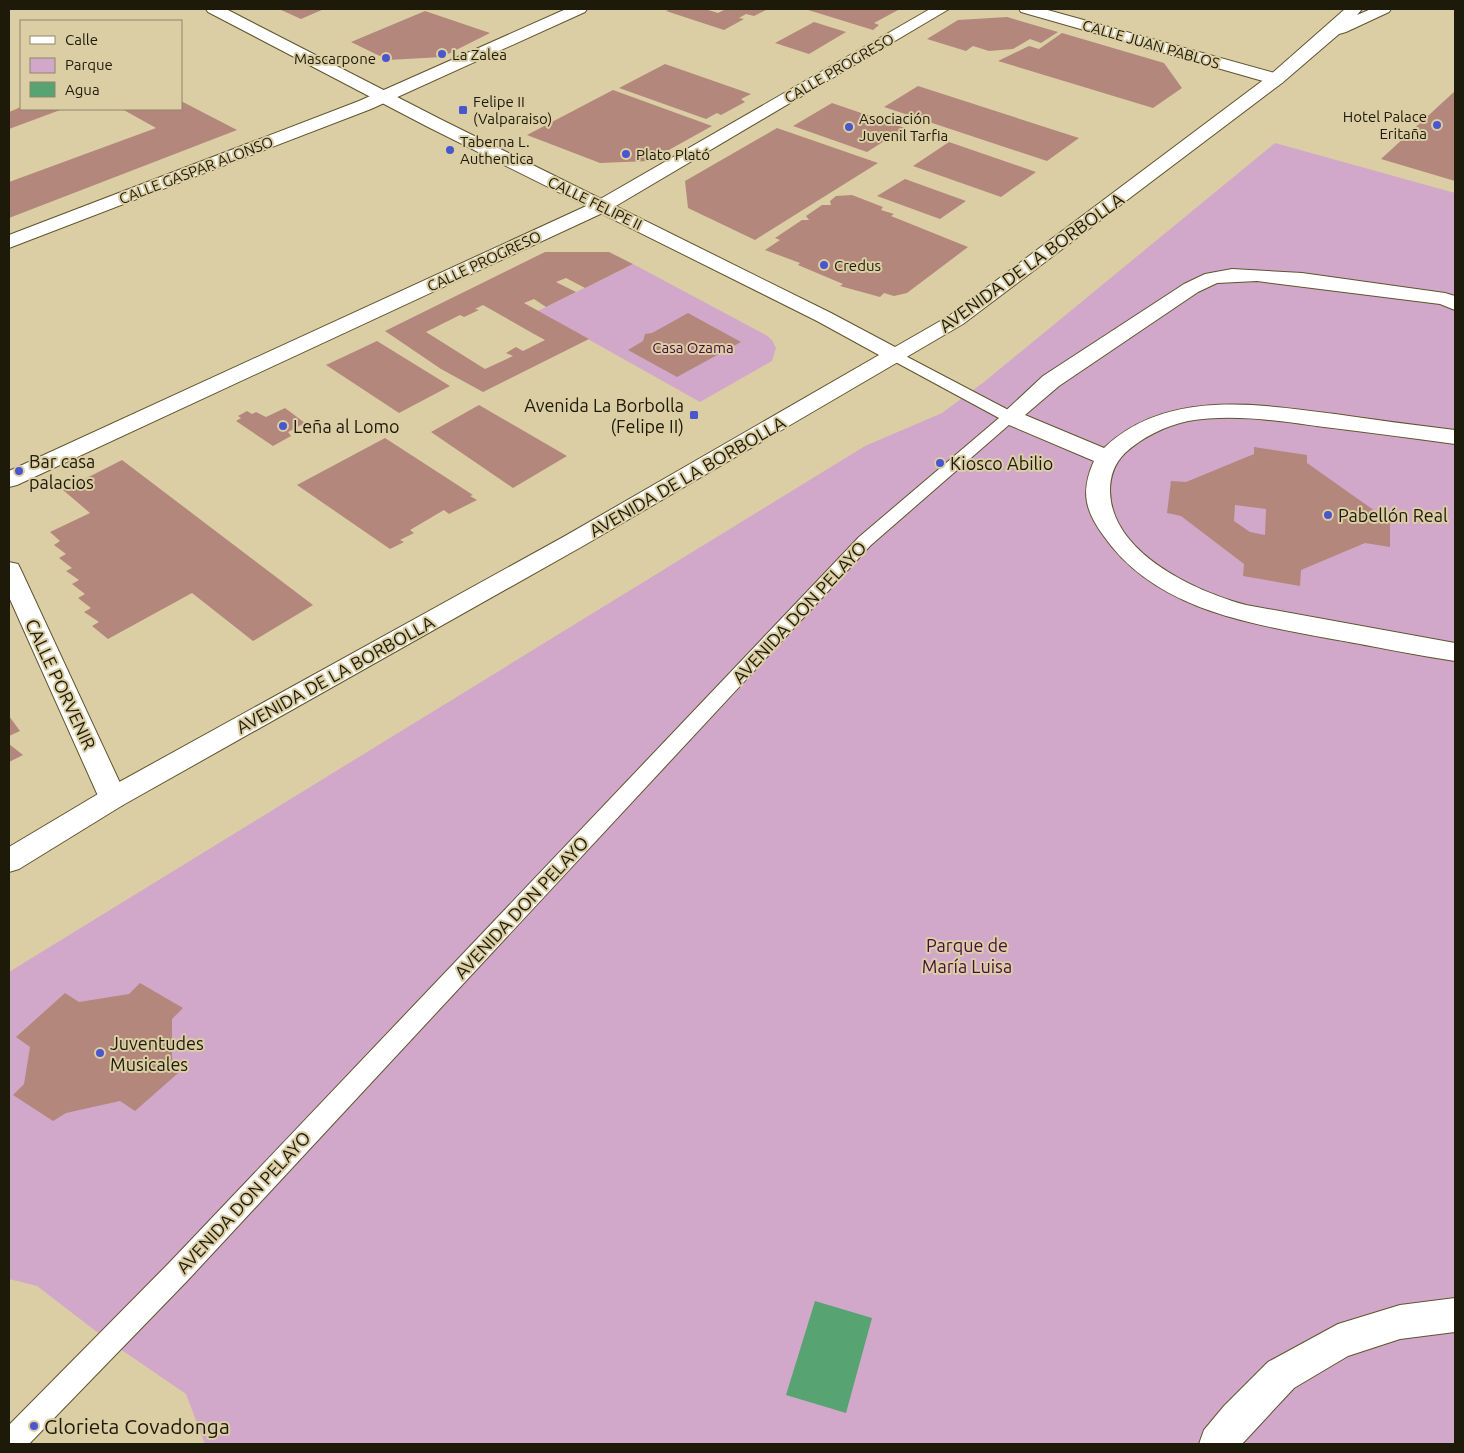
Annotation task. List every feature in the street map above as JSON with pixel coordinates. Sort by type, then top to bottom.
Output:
[{"type":"street","name":"CALLE FELIPE II","points":[[214,9],[384,97],[824,317],[896,356]]},
{"type":"street","name":"CALLE GASPAR ALONSO","points":[[9,242],[384,97],[579,9]]},
{"type":"street","name":"CALLE PROGRESO","points":[[9,480],[602,206],[941,9]]},
{"type":"street","name":"CALLE JUAN PABLOS","points":[[1027,9],[1276,79]]},
{"type":"street","name":"AVENIDA DE LA BORBOLLA","points":[[9,861],[113,798],[574,541],[956,320],[1276,79],[1329,34],[1354,9]]},
{"type":"street","name":"AVENIDA DE LA BORBOLLA","points":[[1329,34],[1382,9]]},
{"type":"street","points":[[1107,458],[1010,417],[1052,382],[1191,288],[1212,278],[1232,274],[1302,279],[1445,299],[1455,304]]},
{"type":"street","points":[[1455,437],[1272,413],[1213,412],[1177,417],[1139,432],[1120,444],[1107,458],[1099,475],[1097,493],[1100,512],[1109,531],[1124,550],[1145,568],[1196,597],[1230,609],[1267,618],[1455,652]]},
{"type":"street","name":"CALLE PORVENIR","points":[[9,570],[113,798]]},
{"type":"street","points":[[1218,1444],[1238,1419],[1281,1375],[1338,1342],[1400,1322],[1455,1315]]},
{"type":"lane","points":[[896,356],[1010,417]]},
{"type":"lane","name":"AVENIDA DON PELAYO","points":[[10,1444],[179,1271],[865,541],[1010,417]]},
{"type":"green space","name":"Parque de María Luisa","points":[[1275,143],[1455,193],[1455,1444],[205,1444],[186,1394],[110,1342],[37,1286],[9,1279],[9,972],[865,446],[942,413],[984,382]]},
{"type":"green space","name":"Casa Ozama","points":[[633,264],[766,335],[772,340],[776,348],[772,361],[700,402],[538,311]]},
{"type":"water","points":[[815,1301],[872,1318],[846,1413],[786,1395]]},
{"type":"building","points":[[279,9],[324,9],[301,19]]},
{"type":"building","points":[[671,9],[705,9],[718,13],[726,9],[768,9],[754,16],[746,14],[739,18],[744,19],[724,30],[666,11]]},
{"type":"building","points":[[805,9],[900,9],[874,23],[879,25],[873,30]]},
{"type":"building","points":[[425,11],[490,33],[442,57],[388,60],[351,42]]},
{"type":"building","points":[[1007,17],[1058,32],[1041,43],[1030,39],[1013,49],[989,51],[973,46],[966,51],[927,39],[958,20]]},
{"type":"building","points":[[814,22],[846,32],[809,54],[775,43]]},
{"type":"building","points":[[1062,33],[1164,63],[1182,88],[1153,108],[998,61],[1029,46],[1039,49]]},
{"type":"building","points":[[665,64],[751,94],[741,99],[745,102],[721,115],[717,113],[706,119],[619,88]]},
{"type":"building","points":[[918,86],[1079,138],[1047,161],[884,107]]},
{"type":"building","points":[[613,90],[712,126],[649,161],[600,163],[527,135]]},
{"type":"building","name":"Hotel Palace Eritaña","points":[[1455,91],[1455,181],[1381,159]]},
{"type":"building","points":[[182,102],[237,130],[9,218],[9,182],[156,128],[124,110],[182,110]]},
{"type":"building","name":"Asociación Juvenil Tarfia","points":[[832,103],[905,128],[867,152],[793,126]]},
{"type":"building","points":[[20,107],[20,110],[60,110],[9,129],[9,112]]},
{"type":"building","points":[[777,128],[878,163],[755,240],[688,208],[685,181]]},
{"type":"building","points":[[949,142],[1036,172],[1001,197],[913,166]]},
{"type":"building","points":[[905,179],[966,201],[940,219],[877,196]]},
{"type":"building","points":[[852,195],[883,207],[881,210],[894,214],[891,216],[968,247],[907,293],[894,296],[884,293],[880,297],[840,286],[843,284],[798,265],[800,263],[765,250],[780,240],[775,238],[802,220],[809,220],[806,216],[822,205],[831,205],[830,201],[836,196]]},
{"type":"building","points":[[545,252],[609,252],[633,264],[585,288],[566,278],[556,282],[576,292],[546,307],[534,299],[524,303],[589,339],[483,392],[441,369],[385,331]],"holes":[[[483,305],[545,340],[523,351],[516,347],[506,353],[513,356],[485,369],[426,332],[460,315],[464,317],[479,310],[475,309]]]},
{"type":"building","name":"Casa Ozama","points":[[688,313],[741,342],[677,377],[628,350],[643,341],[645,334],[652,333]]},
{"type":"building","points":[[377,341],[450,386],[399,413],[326,365]]},
{"type":"building","points":[[479,405],[567,456],[513,488],[431,432]]},
{"type":"building","points":[[285,408],[305,423],[288,432],[291,436],[273,446],[236,421],[241,418],[238,416],[247,411],[252,414],[256,412],[266,417]]},
{"type":"building","points":[[385,438],[473,495],[470,496],[477,500],[449,514],[444,510],[410,530],[414,533],[400,540],[404,542],[390,549],[297,485]]},
{"type":"building","name":"Pabellón Real","points":[[1254,447],[1307,455],[1307,463],[1375,511],[1390,513],[1390,547],[1365,543],[1301,570],[1300,586],[1243,576],[1244,564],[1181,516],[1167,513],[1171,481],[1186,482],[1254,454]],"holes":[[[1235,505],[1266,509],[1265,535],[1250,532],[1234,521]]]},
{"type":"building","points":[[122,460],[313,605],[253,641],[192,593],[108,639],[92,626],[99,622],[84,612],[91,608],[78,598],[85,594],[72,584],[79,580],[66,571],[72,568],[59,558],[66,554],[54,545],[60,541],[50,532],[90,513],[63,490]]},
{"type":"building","points":[[9,716],[20,731],[9,736]]},
{"type":"building","points":[[9,744],[23,755],[9,762]]},
{"type":"building","name":"Juventudes Musicales","points":[[140,983],[183,1008],[172,1019],[172,1059],[185,1067],[135,1111],[120,1101],[66,1113],[53,1121],[13,1095],[24,1084],[30,1047],[16,1037],[65,993],[79,1002],[129,994]]},
{"type":"place","name":"La Zalea","points":[[442,54]]},
{"type":"place","name":"Mascarpone","points":[[386,58]]},
{"type":"place","name":"Felipe II (Valparaiso)","points":[[463,110]]},
{"type":"place","name":"Hotel Palace Eritaña","points":[[1437,125]]},
{"type":"place","name":"Asociación Juvenil Tarfia","points":[[849,127]]},
{"type":"place","name":"Taberna L. Authentica","points":[[450,150]]},
{"type":"place","name":"Plato Plató","points":[[626,154]]},
{"type":"place","name":"Credus","points":[[824,265]]},
{"type":"place","name":"Avenida La Borbolla (Felipe II)","points":[[694,415]]},
{"type":"place","name":"Leña al Lomo","points":[[283,426]]},
{"type":"place","name":"Kiosco Abilio","points":[[940,463]]},
{"type":"place","name":"Bar casa palacios","points":[[19,471]]},
{"type":"place","name":"Pabellón Real","points":[[1328,515]]},
{"type":"place","name":"Juventudes Musicales","points":[[100,1053]]},
{"type":"place","name":"Glorieta Covadonga","points":[[34,1426]]}]
